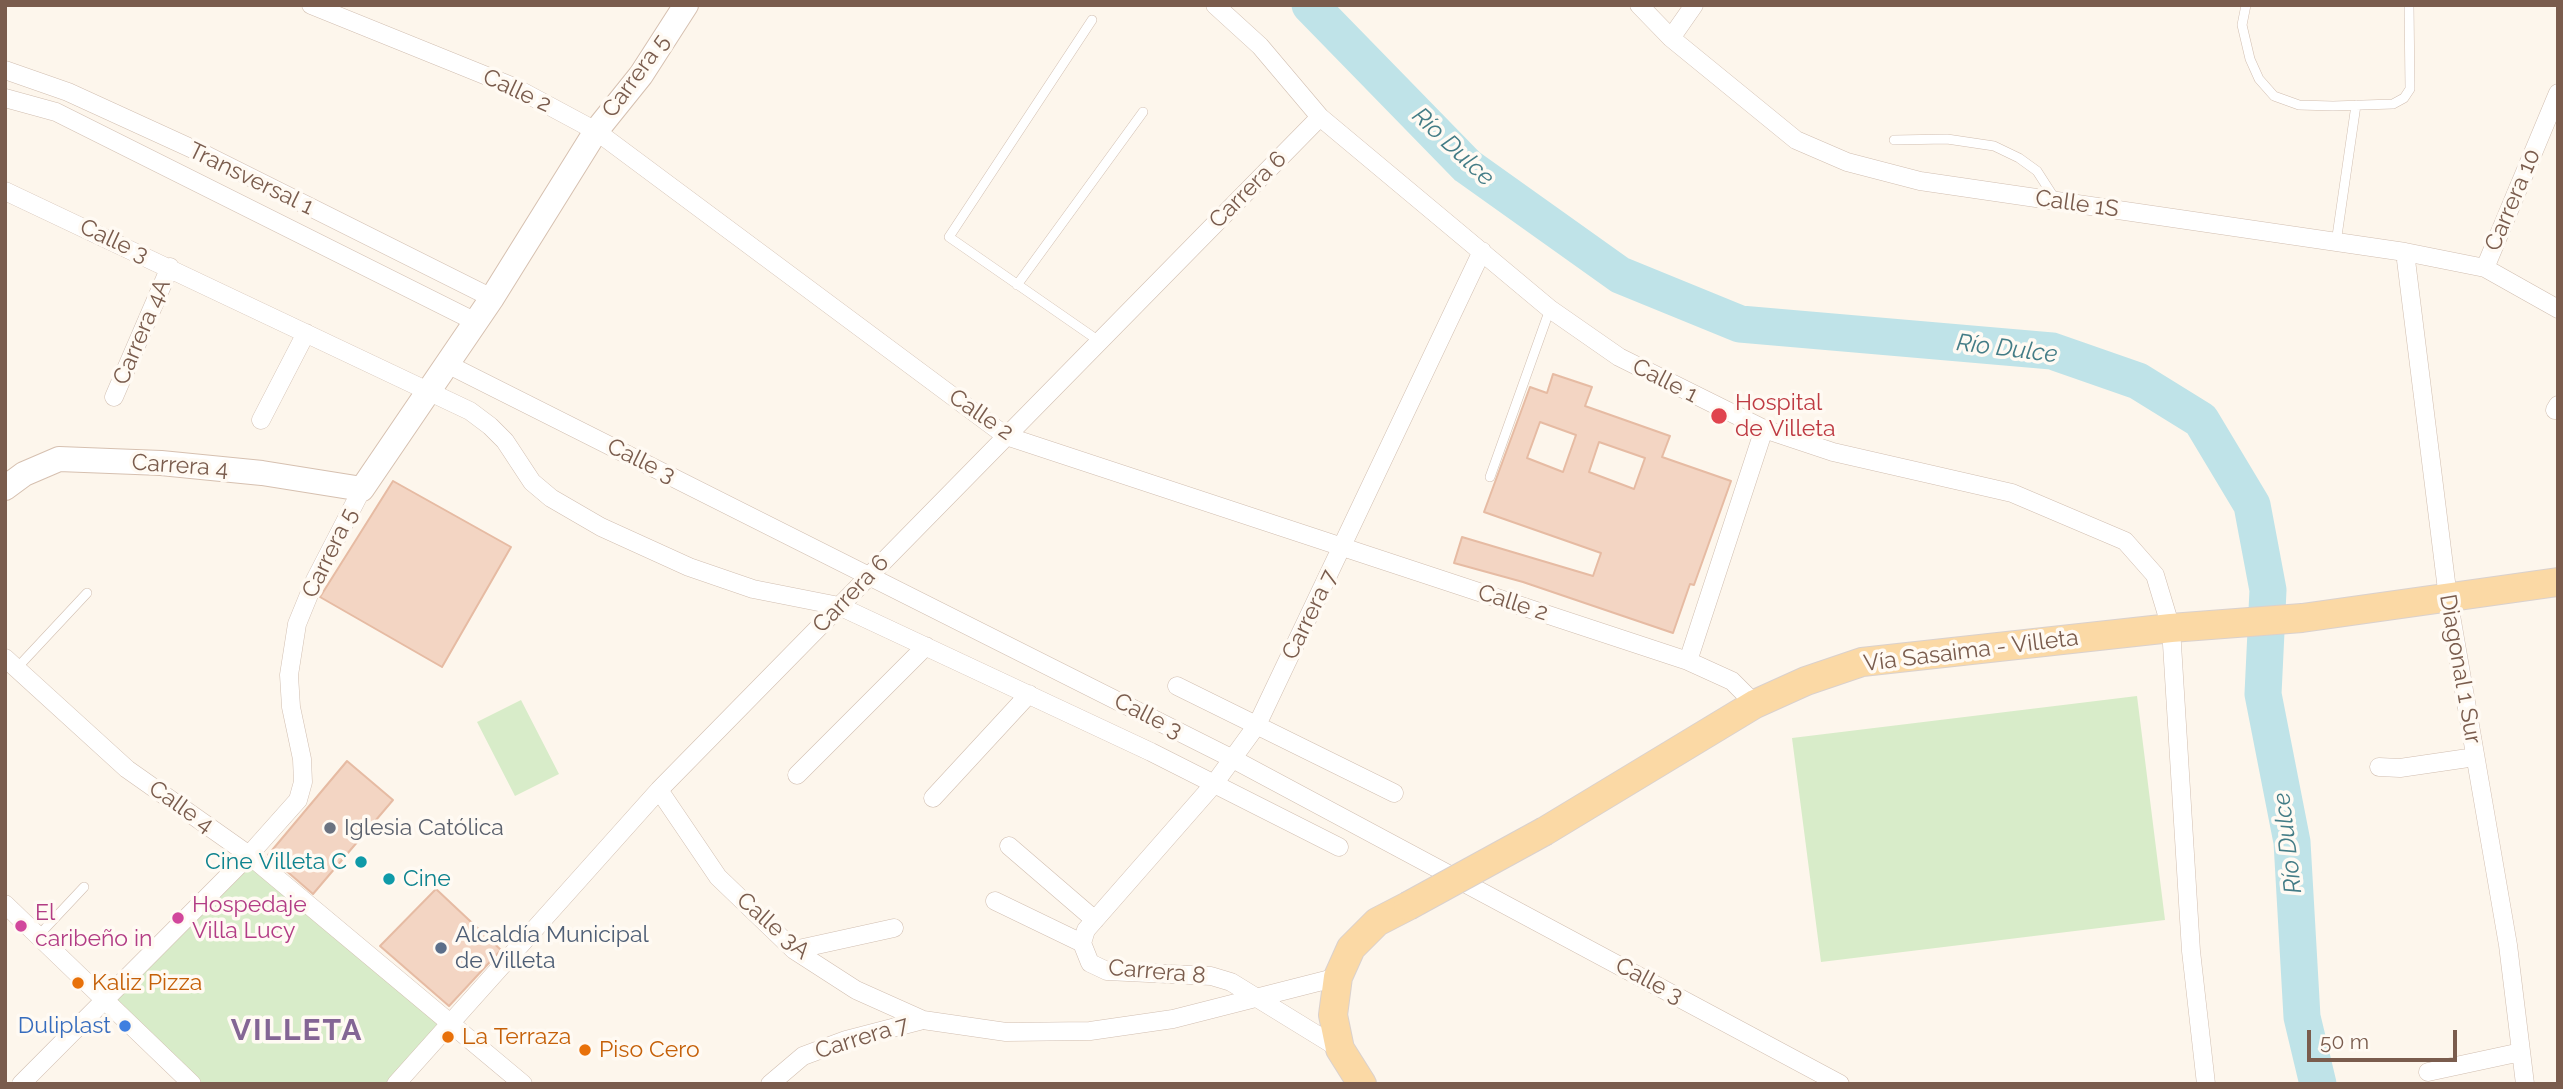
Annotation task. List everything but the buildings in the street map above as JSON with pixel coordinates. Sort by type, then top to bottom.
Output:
[{"type":"main road","name":"Vía Sasaima - Villeta","points":[[1362,1084],[1340,1049],[1333,1015],[1338,977],[1351,948],[1377,922],[1545,831],[1755,704],[1806,681],[1862,662],[2171,628],[2302,618],[2558,582]]},
{"type":"street","name":"Calle 2","points":[[311,5],[514,88],[596,131],[1006,436],[1688,661],[1732,681],[1755,704]]},
{"type":"street","name":"Carrera 5","points":[[21,1084],[103,998],[249,855],[298,800],[303,782],[302,759],[291,707],[289,675],[297,624],[315,580],[362,489],[492,298],[596,131],[641,75],[686,5]]},
{"type":"street","name":"Calle 1","points":[[1215,5],[1260,46],[1320,117],[1550,309],[1619,357],[1764,429],[1833,452],[2012,493],[2126,541],[2155,575],[2171,628],[2191,951],[2206,1084]]},
{"type":"street","name":"Calle 1S","points":[[1639,5],[1671,38],[1796,140],[1847,162],[1920,181],[2404,252],[2485,268],[2558,309]]},
{"type":"street","points":[[1671,38],[1694,5]]},
{"type":"street","name":"Transversal 1","points":[[5,70],[68,92],[208,156],[492,298]]},
{"type":"street","name":"Carrera 10","points":[[2485,268],[2558,93]]},
{"type":"street","name":"Transversal 1","points":[[5,98],[56,112],[476,322]]},
{"type":"street","name":"Carrera 6","points":[[396,1084],[659,790],[1320,117]]},
{"type":"street","name":"Calle 3","points":[[5,191],[429,390],[491,426],[532,482],[551,498],[601,527],[689,567],[753,589],[839,606],[1029,694],[1339,847]]},
{"type":"street","name":"Carrera 7","points":[[1082,943],[1086,930],[1214,784],[1257,725],[1482,251]]},
{"type":"street","name":"Diagonal 1 Sur","points":[[2404,252],[2448,598],[2508,945],[2525,1084]]},
{"type":"street","name":"Carrera 4A","points":[[114,397],[170,267]]},
{"type":"street","points":[[261,420],[306,333]]},
{"type":"street","name":"Calle 3","points":[[447,364],[1233,759],[1840,1084]]},
{"type":"street","points":[[1688,661],[1764,429]]},
{"type":"street","name":"Carrera 4","points":[[5,488],[24,474],[59,459],[211,468],[362,489]]},
{"type":"street","points":[[797,775],[926,646]]},
{"type":"street","name":"Calle 4","points":[[11,664],[127,769],[249,855],[523,1084]]},
{"type":"street","points":[[1177,686],[1394,793]]},
{"type":"street","points":[[933,798],[1029,694]]},
{"type":"street","points":[[2379,767],[2400,768],[2475,757]]},
{"type":"street","name":"Calle 3A","points":[[659,790],[718,877],[794,950],[856,990],[923,1020]]},
{"type":"street","points":[[1009,846],[1095,920]]},
{"type":"street","name":"Carrera 8","points":[[995,901],[1082,943],[1090,962],[1107,971],[1211,976],[1231,982],[1254,997]]},
{"type":"street","points":[[5,904],[192,1084]]},
{"type":"street","points":[[794,950],[894,928]]},
{"type":"street","name":"Carrera 7","points":[[770,1084],[803,1056],[846,1040],[923,1020],[1006,1032],[1090,1031],[1173,1019],[1338,977]]},
{"type":"street","points":[[1254,997],[1340,1049]]},
{"type":"street","points":[[2428,1072],[2521,1052]]},
{"type":"lane","points":[[2246,5],[2242,25],[2250,59],[2259,79],[2274,96],[2299,106],[2393,104],[2404,98],[2410,89],[2409,5]]},
{"type":"lane","points":[[1091,20],[949,237],[1099,341]]},
{"type":"lane","points":[[2336,243],[2356,105]]},
{"type":"lane","points":[[1017,285],[1143,111]]},
{"type":"lane","points":[[1894,140],[1947,139],[1994,146],[2019,158],[2037,171],[2055,201]]},
{"type":"lane","points":[[1490,477],[1550,309]]},
{"type":"lane","points":[[11,664],[87,593]]},
{"type":"lane","points":[[38,936],[84,887]]},
{"type":"green space","points":[[2137,696],[2165,920],[1821,962],[1792,738]]},
{"type":"green space","points":[[521,700],[559,774],[515,796],[477,722]]},
{"type":"green space","points":[[249,855],[452,1024],[396,1084],[192,1084],[103,998]]},
{"type":"waterway","name":"Río Dulce","points":[[1310,5],[1467,166],[1620,275],[1740,324],[2052,351],[2138,381],[2201,420],[2252,505],[2268,590],[2263,694],[2292,842],[2302,1017],[2318,1084]]},
{"type":"place","name":"Hospital de Villeta","points":[[1719,416]]},
{"type":"place","name":"Iglesia Católica","points":[[330,828]]},
{"type":"place","name":"Cine Villeta C","points":[[361,862]]},
{"type":"place","name":"Cine","points":[[389,879]]},
{"type":"place","name":"Hospedaje Villa Lucy","points":[[178,918]]},
{"type":"place","name":"El caribeño in","points":[[21,926]]},
{"type":"place","name":"Alcaldía Municipal de Villeta","points":[[441,948]]},
{"type":"place","name":"Kaliz Pizza","points":[[78,983]]},
{"type":"place","name":"Duliplast","points":[[125,1026]]},
{"type":"place","name":"La Terraza","points":[[448,1037]]},
{"type":"place","name":"Piso Cero","points":[[585,1050]]},
{"type":"district","name":"VILLETA","points":[[297,1031]]}]
